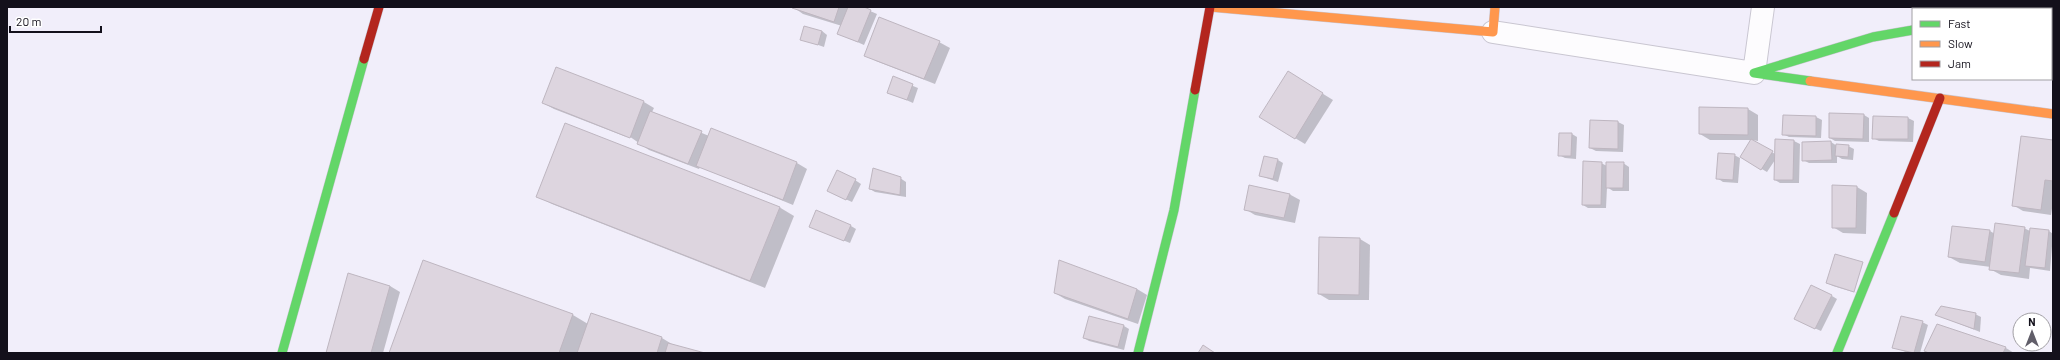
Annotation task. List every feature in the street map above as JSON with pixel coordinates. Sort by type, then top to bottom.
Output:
[{"type":"street","points":[[282,353],[379,7]]},
{"type":"street","points":[[1138,353],[1174,210],[1211,7],[1493,32],[1754,73],[2053,114]]},
{"type":"street","points":[[1493,32],[1495,7]]},
{"type":"street","points":[[1754,73],[1762,7]]},
{"type":"street","points":[[1754,73],[1873,37],[1912,30]]},
{"type":"street","points":[[1837,353],[1940,98]]},
{"type":"building","points":[[792,7],[839,7],[834,22]]},
{"type":"building","points":[[848,7],[864,7],[871,10],[858,42],[837,34]]},
{"type":"building","points":[[879,17],[940,41],[924,79],[864,56]]},
{"type":"building","points":[[804,26],[822,31],[818,45],[800,40]]},
{"type":"building","points":[[556,67],[644,101],[630,138],[542,103]]},
{"type":"building","points":[[1288,71],[1323,93],[1295,139],[1259,117]]},
{"type":"building","points":[[893,76],[913,84],[907,100],[887,93]]},
{"type":"building","points":[[1699,107],[1748,108],[1748,135],[1699,134]]},
{"type":"building","points":[[650,111],[702,131],[688,164],[637,144]]},
{"type":"building","points":[[1829,113],[1864,114],[1863,139],[1829,138]]},
{"type":"building","points":[[1783,115],[1816,116],[1816,136],[1782,135]]},
{"type":"building","points":[[1873,116],[1908,117],[1908,139],[1872,139]]},
{"type":"building","points":[[1590,120],[1618,121],[1618,149],[1589,148]]},
{"type":"building","points":[[565,123],[780,207],[750,281],[536,197]]},
{"type":"building","points":[[711,128],[797,162],[783,200],[696,166]]},
{"type":"building","points":[[1559,133],[1572,133],[1571,156],[1558,156]]},
{"type":"building","points":[[2021,136],[2053,140],[2053,181],[2045,180],[2041,210],[2012,206]]},
{"type":"building","points":[[1751,139],[1773,151],[1761,170],[1740,157]]},
{"type":"building","points":[[1775,139],[1794,140],[1793,180],[1774,180]]},
{"type":"building","points":[[1831,141],[1832,160],[1802,161],[1802,142]]},
{"type":"building","points":[[1836,144],[1849,145],[1848,157],[1835,156]]},
{"type":"building","points":[[1718,153],[1735,154],[1733,180],[1716,179]]},
{"type":"building","points":[[1264,156],[1278,159],[1273,179],[1259,176]]},
{"type":"building","points":[[1583,161],[1602,162],[1601,205],[1582,205]]},
{"type":"building","points":[[1606,162],[1624,162],[1623,188],[1606,188]]},
{"type":"building","points":[[873,168],[901,177],[900,195],[869,189]]},
{"type":"building","points":[[837,170],[856,179],[846,200],[827,191]]},
{"type":"building","points":[[1249,185],[1290,194],[1284,218],[1244,210]]},
{"type":"building","points":[[1832,185],[1857,186],[1856,228],[1832,228]]},
{"type":"building","points":[[816,210],[851,225],[844,241],[809,227]]},
{"type":"building","points":[[1995,223],[2025,227],[2019,273],[1989,270]]},
{"type":"building","points":[[1952,226],[1990,230],[1985,262],[1948,257]]},
{"type":"building","points":[[2030,228],[2049,230],[2045,268],[2025,266]]},
{"type":"building","points":[[1319,237],[1360,238],[1359,295],[1318,294]]},
{"type":"building","points":[[1835,254],[1863,262],[1854,292],[1826,283]]},
{"type":"building","points":[[423,260],[573,314],[559,353],[389,353]]},
{"type":"building","points":[[1059,260],[1137,289],[1128,319],[1054,293]]},
{"type":"building","points":[[348,273],[390,286],[371,353],[326,353]]},
{"type":"building","points":[[1811,285],[1832,295],[1815,329],[1794,319]]},
{"type":"building","points":[[1941,306],[1976,313],[1974,329],[1935,315]]},
{"type":"building","points":[[591,313],[662,337],[657,353],[577,353]]},
{"type":"building","points":[[1089,316],[1124,325],[1118,347],[1083,338]]},
{"type":"building","points":[[1901,316],[1923,321],[1914,353],[1892,348]]},
{"type":"building","points":[[1937,324],[2006,347],[2003,353],[1929,353],[1924,351]]},
{"type":"building","points":[[668,343],[705,353],[665,353]]},
{"type":"building","points":[[1203,345],[1215,353],[1198,353]]},
{"type":"traffic: fast","points":[[1810,81],[1754,73],[1873,37],[1912,30]]},
{"type":"traffic: fast","points":[[282,353],[364,59]]},
{"type":"traffic: fast","points":[[1138,353],[1174,210],[1195,90]]},
{"type":"traffic: fast","points":[[1837,353],[1894,213]]},
{"type":"traffic: slow","points":[[1211,7],[1493,32],[1495,7]]},
{"type":"traffic: slow","points":[[1810,81],[2053,114]]},
{"type":"traffic: jam","points":[[364,59],[379,7]]},
{"type":"traffic: jam","points":[[1195,90],[1210,7]]},
{"type":"traffic: jam","points":[[1894,213],[1940,98]]}]
